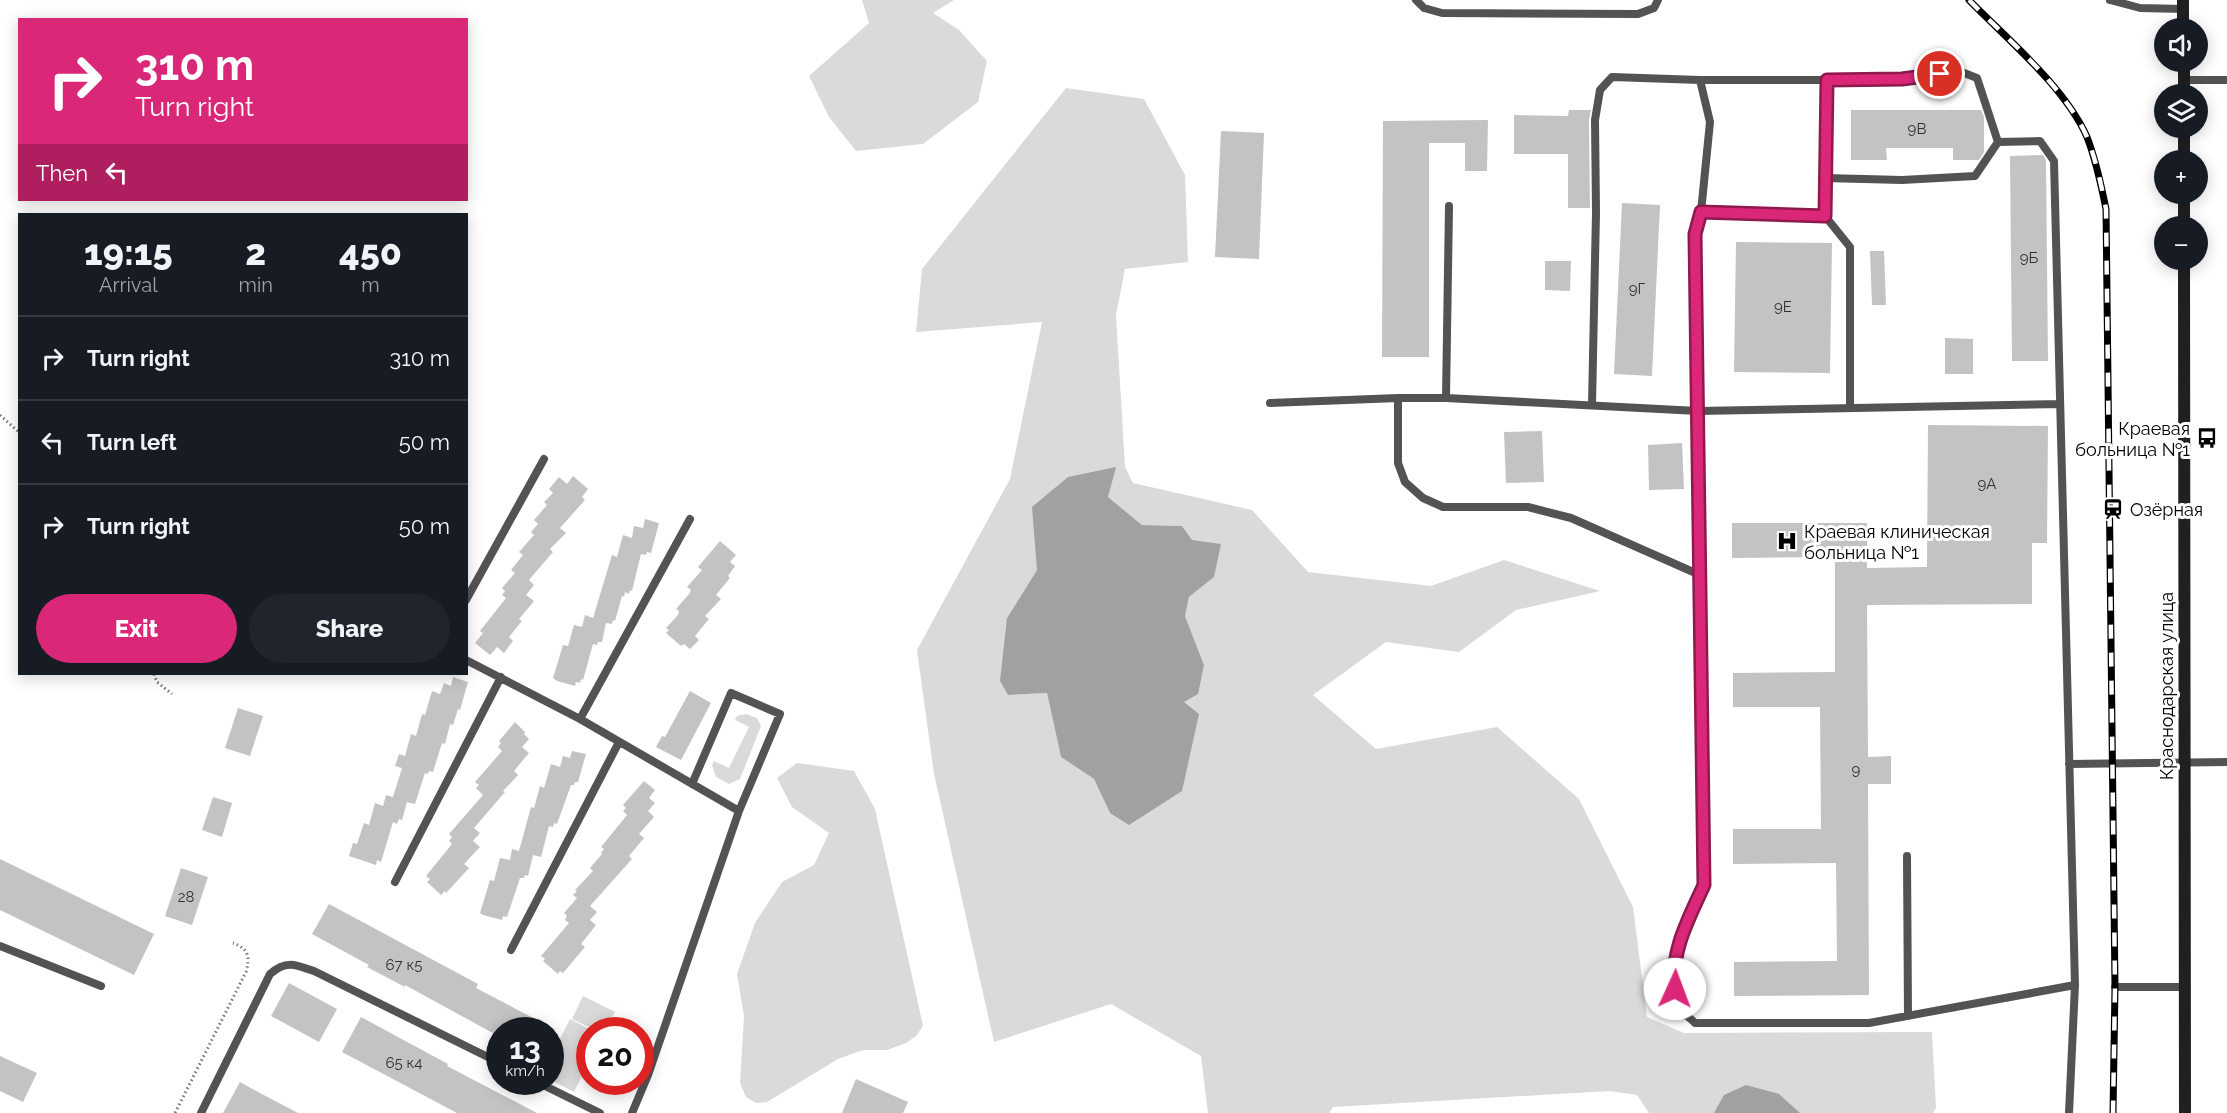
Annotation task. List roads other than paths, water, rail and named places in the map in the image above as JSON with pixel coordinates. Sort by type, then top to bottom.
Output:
[{"type":"main road","points":[[2184,72],[2184,84]]},
{"type":"main road","name":"Краснодарская улица","points":[[2184,270],[2185,1113]]},
{"type":"lane","points":[[1416,0],[1424,8],[1442,13],[1638,14],[1654,9],[1658,0]]},
{"type":"lane","points":[[2110,0],[2140,8],[2183,4]]},
{"type":"lane","points":[[1592,405],[1596,213],[1595,120],[1600,90],[1612,77],[1700,80],[1902,79],[1959,71],[1977,78],[1998,142]]},
{"type":"lane","points":[[1700,80],[1710,122],[1701,212],[1695,234],[1704,885],[1680,938],[1673,973],[1677,1005],[1695,1023],[1869,1023],[2075,985]]},
{"type":"lane","points":[[1827,80],[1825,216],[1850,246],[1850,408]]},
{"type":"lane","points":[[2184,80],[2227,80]]},
{"type":"lane","points":[[1998,142],[2040,141],[2054,161],[2075,985],[2069,1113]]},
{"type":"lane","points":[[1825,178],[1902,180],[1975,176],[1998,142]]},
{"type":"lane","points":[[1446,398],[1449,206]]},
{"type":"lane","points":[[1701,212],[1825,216]]},
{"type":"lane","points":[[1398,398],[1398,463],[1405,482],[1423,498],[1443,507],[1527,507],[1571,518],[1700,575]]},
{"type":"lane","points":[[1270,403],[1446,398],[1698,411],[2060,404]]},
{"type":"lane","points":[[468,596],[544,459]]},
{"type":"lane","points":[[580,719],[690,519]]},
{"type":"lane","points":[[468,661],[580,719],[739,811]]},
{"type":"lane","points":[[395,882],[501,677]]},
{"type":"lane","points":[[632,1113],[648,1075],[739,811],[780,714],[731,693],[692,784]]},
{"type":"lane","points":[[511,950],[620,742]]},
{"type":"lane","points":[[2069,764],[2227,762]]},
{"type":"lane","points":[[1906,856],[1908,1016]]},
{"type":"lane","points":[[0,946],[101,986]]},
{"type":"lane","points":[[201,1113],[270,974],[279,966],[295,964],[316,972],[486,1056]]},
{"type":"lane","points":[[2115,987],[2185,987]]},
{"type":"lane","points":[[563,1095],[600,1113]]},
{"type":"railway","points":[[1969,0],[2034,64],[2065,100],[2077,118],[2093,154],[2106,209],[2115,987],[2113,1113]]},
{"type":"place","name":"Краевая больница №1","points":[[2207,438]]},
{"type":"place","name":"Озёрная","points":[[2113,509]]},
{"type":"place","name":"Краевая клиническая больница №1","points":[[1787,541]]}]
